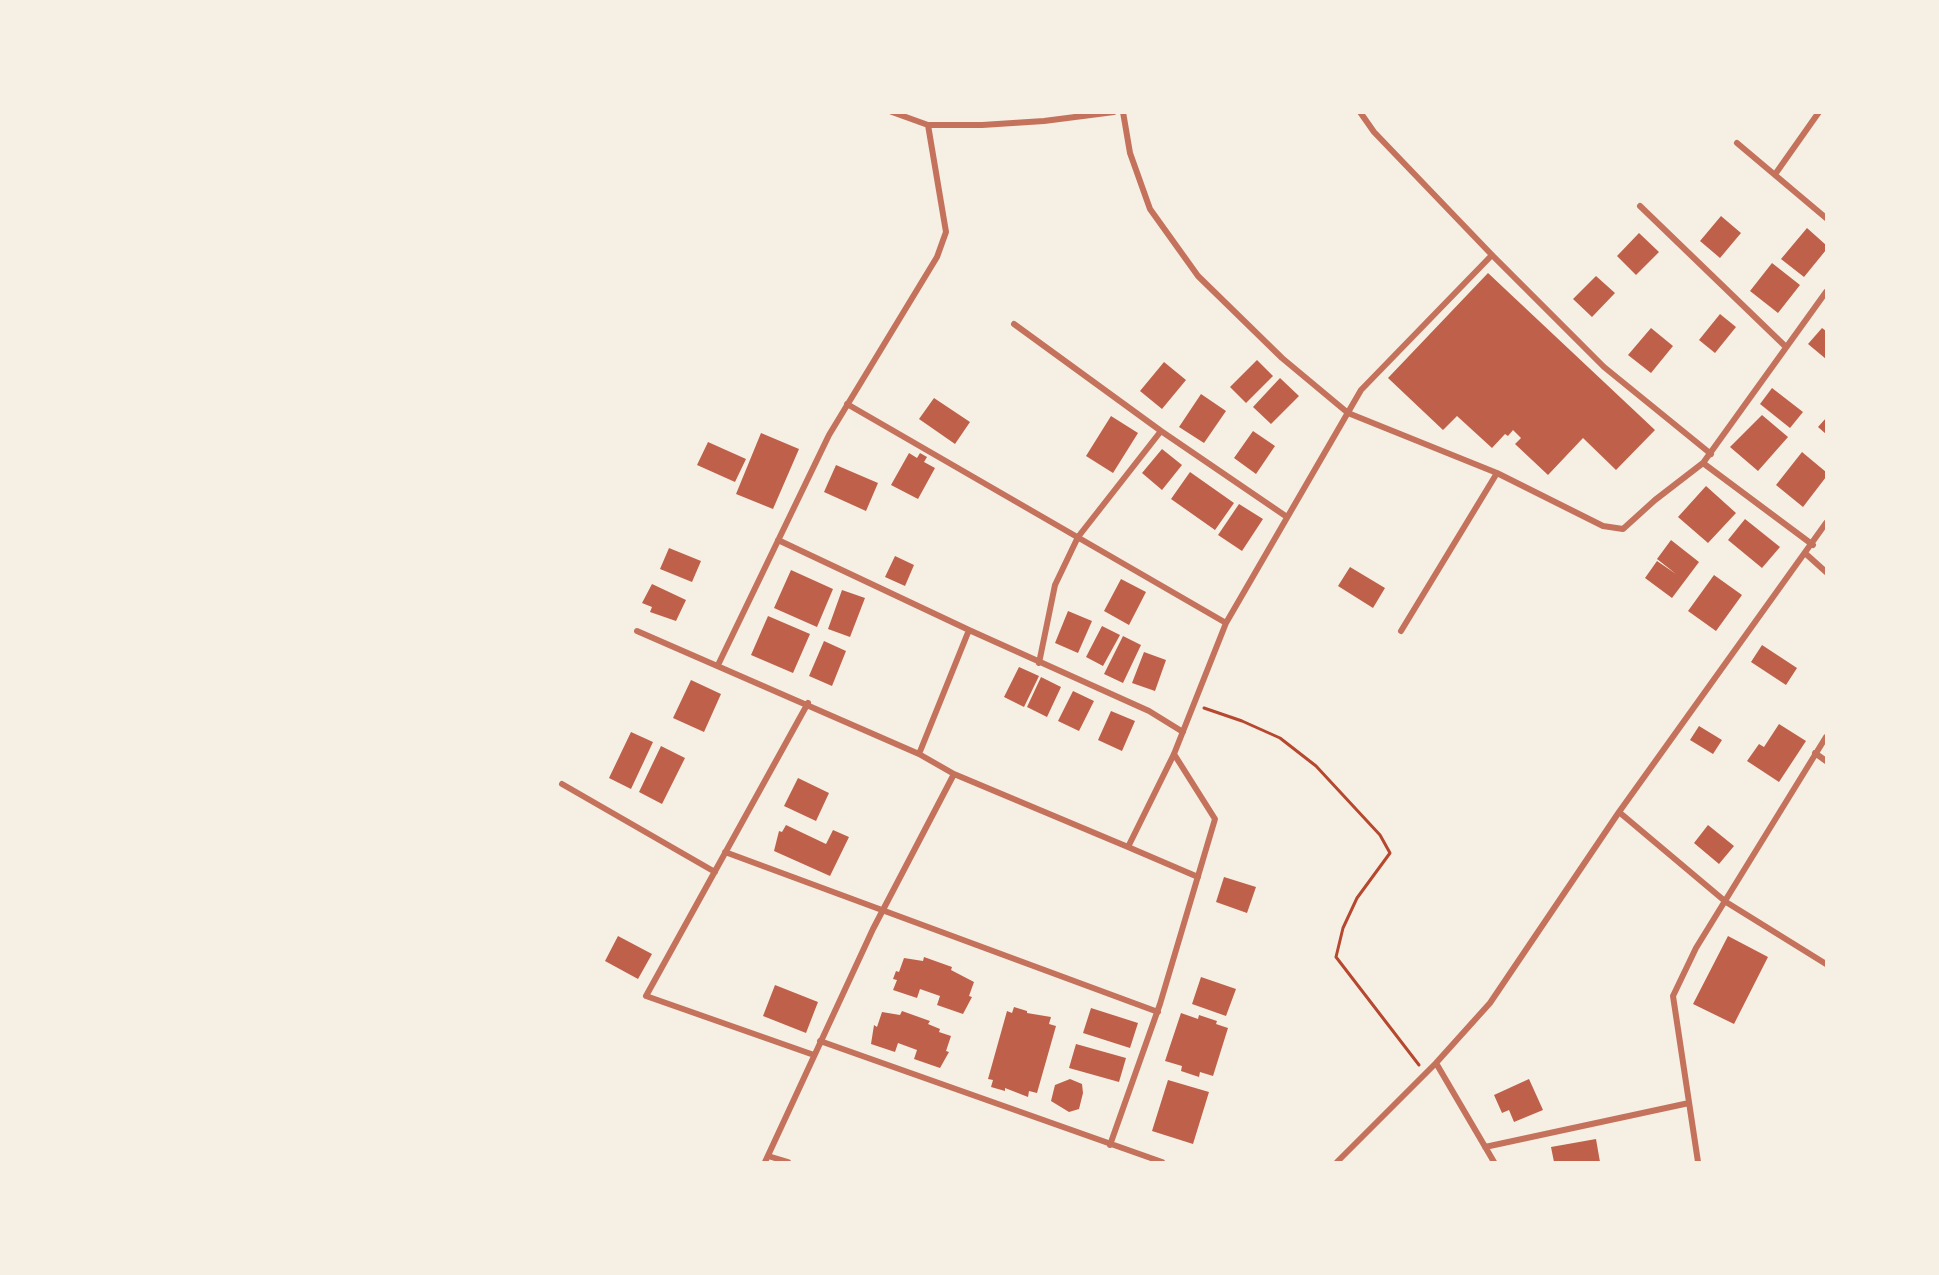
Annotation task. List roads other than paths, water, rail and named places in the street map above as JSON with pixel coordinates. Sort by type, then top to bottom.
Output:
[{"type":"street","points":[[892,112],[928,124],[1044,122],[1114,112]]},
{"type":"street","points":[[1123,112],[1130,153],[1150,209],[1198,276],[1282,358],[1348,413],[1497,473],[1603,526],[1623,530],[1655,500],[1703,463],[1827,292]]},
{"type":"street","points":[[1360,112],[1374,132],[1604,367],[1711,454]]},
{"type":"street","points":[[1776,173],[1819,112]]},
{"type":"street","points":[[718,665],[829,435],[938,257],[946,232],[928,124]]},
{"type":"street","points":[[1737,143],[1776,173],[1827,218]]},
{"type":"street","points":[[1640,206],[1786,347]]},
{"type":"street","points":[[1128,847],[1174,754],[1226,623],[1361,390],[1492,255]]},
{"type":"street","points":[[1014,324],[1161,431],[1287,517]]},
{"type":"street","points":[[847,404],[1226,623]]},
{"type":"street","points":[[1040,663],[1055,585],[1078,537],[1161,431]]},
{"type":"street","points":[[1703,463],[1813,545]]},
{"type":"street","points":[[1401,631],[1497,473]]},
{"type":"street","points":[[1337,1162],[1436,1063],[1490,1003],[1619,812],[1827,523]]},
{"type":"street","points":[[778,540],[1040,663],[1149,711],[1183,732]]},
{"type":"street","points":[[1806,554],[1827,572]]},
{"type":"street","points":[[919,754],[969,630]]},
{"type":"street","points":[[637,631],[919,754],[954,774],[1198,877]]},
{"type":"street","points":[[808,704],[646,996],[814,1055]]},
{"type":"street","points":[[1698,1162],[1673,996],[1696,948],[1827,737]]},
{"type":"street","points":[[1815,753],[1827,761]]},
{"type":"street","points":[[1110,1145],[1158,1012],[1215,819],[1174,754]]},
{"type":"street","points":[[788,1162],[766,1159],[882,910],[954,774]]},
{"type":"street","points":[[562,784],[715,872]]},
{"type":"street","points":[[1619,812],[1726,902],[1827,964]]},
{"type":"street","points":[[726,852],[1158,1012]]},
{"type":"street","points":[[820,1041],[1162,1162]]},
{"type":"street","points":[[1436,1063],[1494,1162]]},
{"type":"street","points":[[1485,1148],[1689,1103]]}]
